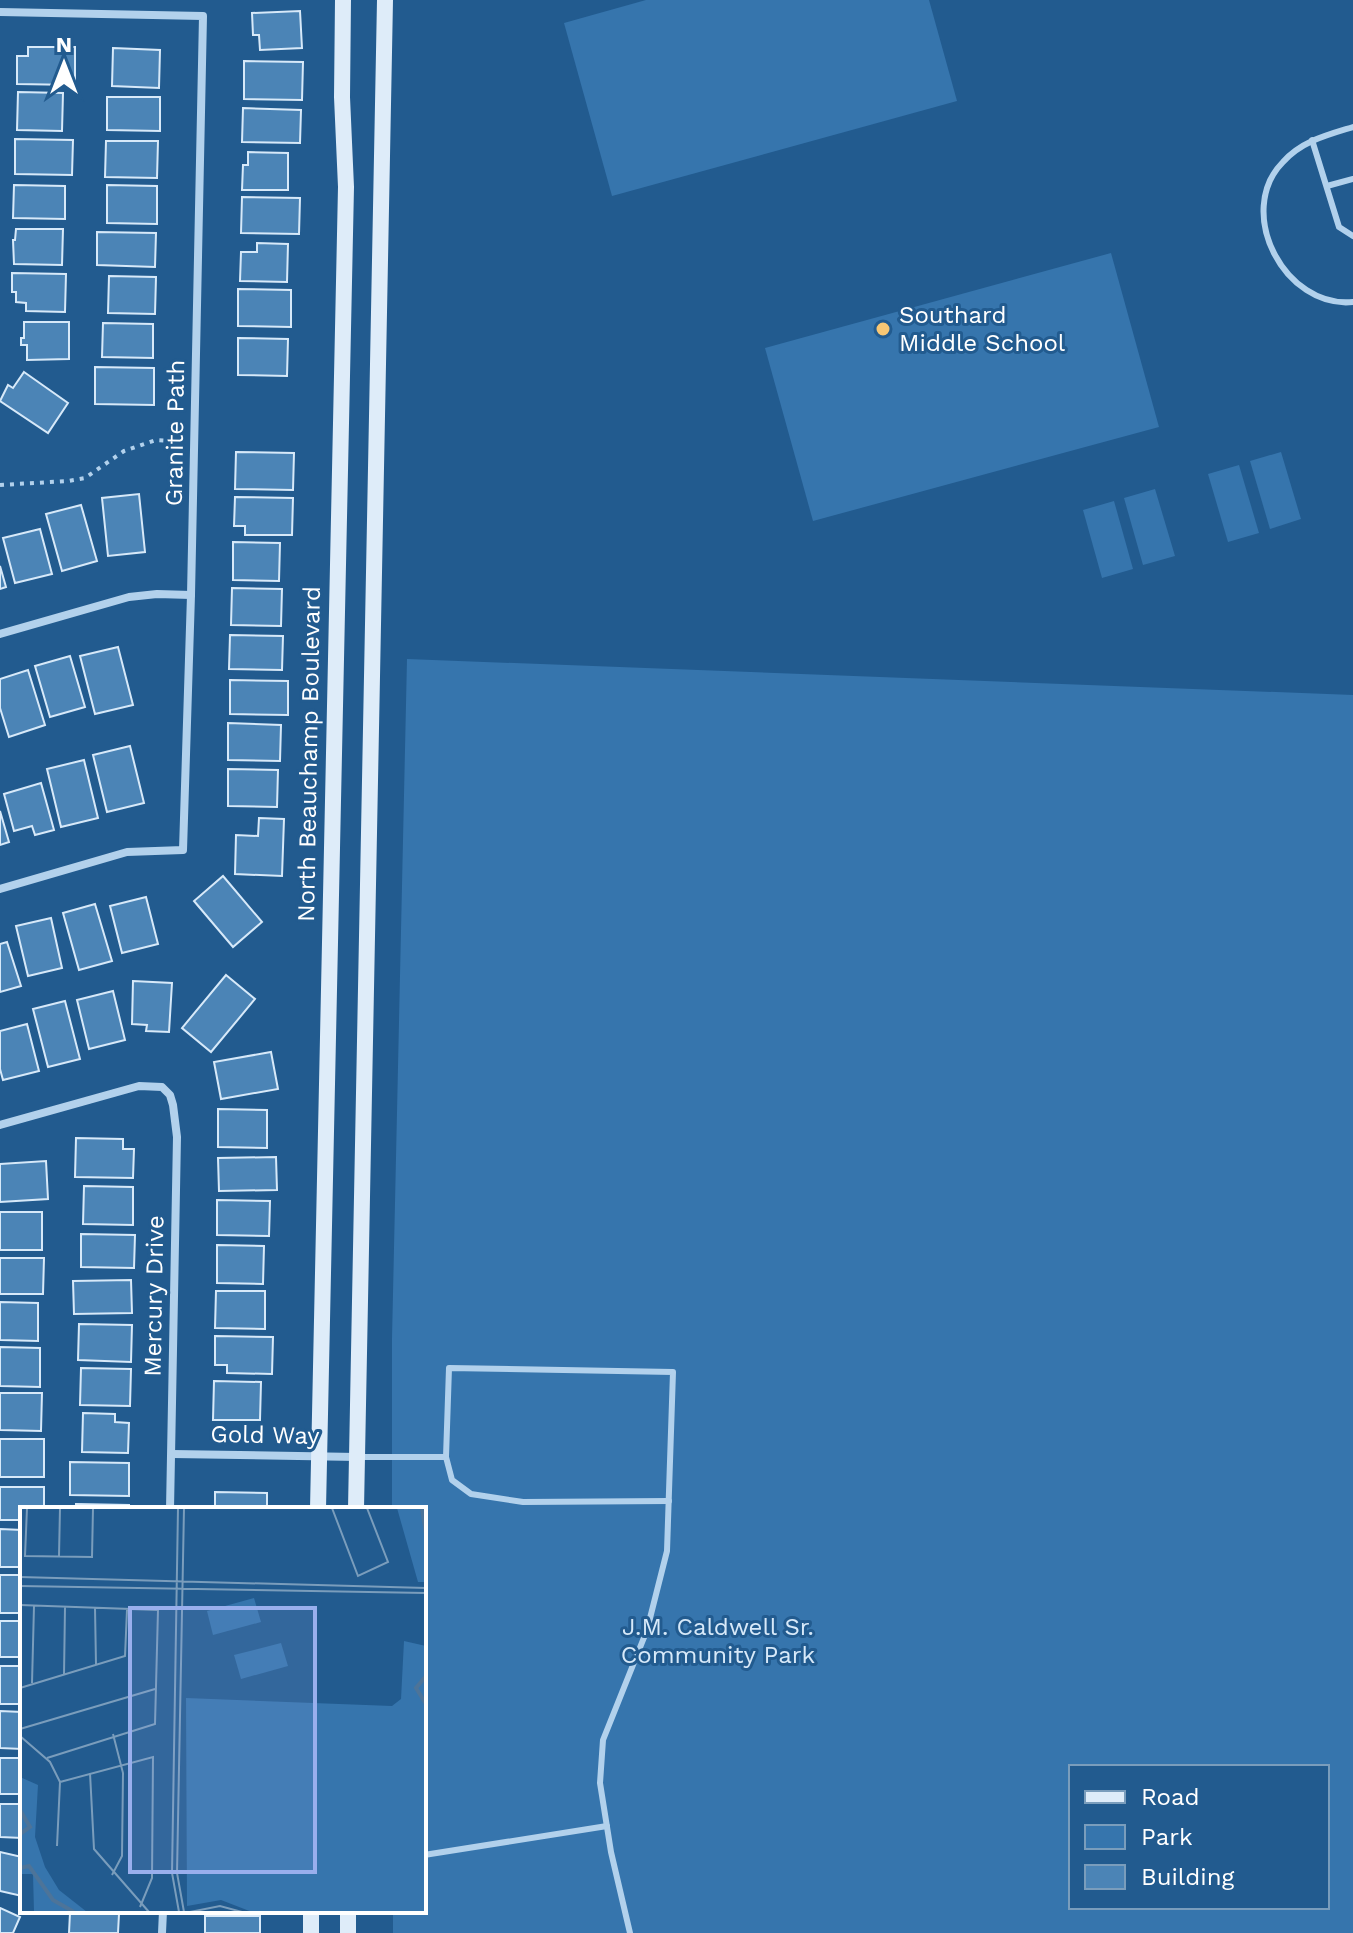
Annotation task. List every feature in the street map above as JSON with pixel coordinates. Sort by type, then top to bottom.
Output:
[{"type":"street","name":"North Beauchamp Boulevard","points":[[318,1507],[346,187],[342,97],[343,0]]},
{"type":"street","points":[[356,1507],[385,0]]},
{"type":"street","name":"Granite Path","points":[[0,12],[203,16],[183,850],[127,852],[0,889]]},
{"type":"street","points":[[0,634],[129,597],[191,595]]},
{"type":"street","name":"Mercury Drive","points":[[0,1125],[139,1086],[162,1087],[170,1095],[177,1137],[170,1507]]},
{"type":"street","name":"Gold Way","points":[[172,1454],[357,1457]]},
{"type":"street","points":[[162,1933],[163,1913]]},
{"type":"lane","points":[[1353,127],[1312,140],[1281,163],[1271,177],[1264,202],[1266,231],[1284,271],[1322,297],[1353,302]]},
{"type":"lane","points":[[1312,140],[1339,227],[1353,236]]},
{"type":"lane","points":[[1327,186],[1353,179]]},
{"type":"lane","points":[[630,1933],[600,1783],[603,1740],[647,1630],[667,1551],[669,1501],[673,1372],[449,1368],[446,1457],[452,1480],[471,1494],[523,1502],[669,1501]]},
{"type":"lane","points":[[357,1457],[446,1457]]},
{"type":"lane","points":[[426,1855],[607,1826]]},
{"type":"path","points":[[0,485],[85,478],[124,451],[156,440],[175,441]]},
{"type":"green space","points":[[646,0],[929,0],[957,101],[612,196],[564,23]]},
{"type":"green space","points":[[1111,253],[1159,427],[813,521],[765,348]]},
{"type":"green space","points":[[1281,452],[1301,519],[1270,529],[1250,461]]},
{"type":"green space","points":[[1239,465],[1259,533],[1228,542],[1208,474]]},
{"type":"green space","points":[[1155,489],[1175,556],[1143,565],[1124,498]]},
{"type":"green space","points":[[1114,501],[1133,569],[1102,578],[1083,510]]},
{"type":"green space","name":"J.M. Caldwell Sr. Community Park","points":[[407,659],[1353,695],[1353,1933],[393,1933],[393,1913],[426,1913],[426,1507],[392,1507],[392,1339]]},
{"type":"building","points":[[300,11],[302,48],[260,50],[259,35],[253,35],[252,13]]},
{"type":"building","points":[[28,47],[75,47],[75,85],[17,84],[17,56],[28,56]]},
{"type":"building","points":[[113,48],[160,50],[159,88],[112,86]]},
{"type":"building","points":[[244,61],[303,62],[302,100],[244,99]]},
{"type":"building","points":[[18,92],[63,93],[62,131],[17,130]]},
{"type":"building","points":[[107,97],[160,97],[160,131],[107,130]]},
{"type":"building","points":[[243,108],[301,110],[300,143],[242,142]]},
{"type":"building","points":[[15,139],[73,140],[72,175],[15,174]]},
{"type":"building","points":[[106,141],[158,141],[157,178],[105,177]]},
{"type":"building","points":[[248,152],[288,153],[288,190],[242,190],[243,165],[248,165]]},
{"type":"building","points":[[14,185],[65,186],[65,219],[13,218]]},
{"type":"building","points":[[107,185],[157,186],[157,224],[107,223]]},
{"type":"building","points":[[242,197],[300,198],[299,234],[241,233]]},
{"type":"building","points":[[16,229],[63,229],[62,265],[14,264]]},
{"type":"building","points":[[97,232],[156,233],[155,267],[97,265]]},
{"type":"building","points":[[257,243],[288,244],[287,282],[240,281],[241,252],[257,252]]},
{"type":"building","points":[[12,273],[66,274],[65,312],[26,311],[26,303],[16,302],[16,292],[12,292]]},
{"type":"building","points":[[109,276],[156,277],[155,314],[108,313]]},
{"type":"building","points":[[238,289],[291,290],[291,327],[238,326]]},
{"type":"building","points":[[24,322],[69,322],[69,359],[27,360],[27,345],[21,345]]},
{"type":"building","points":[[103,323],[153,324],[153,358],[102,357]]},
{"type":"building","points":[[238,338],[288,339],[287,376],[238,375]]},
{"type":"building","points":[[95,367],[154,368],[154,405],[95,404]]},
{"type":"building","points":[[24,372],[68,403],[48,433],[0,401],[8,385],[13,388]]},
{"type":"building","points":[[236,452],[294,453],[293,490],[235,489]]},
{"type":"building","points":[[139,494],[145,552],[108,556],[102,498]]},
{"type":"building","points":[[235,497],[293,498],[292,535],[245,535],[245,526],[234,526]]},
{"type":"building","points":[[81,505],[97,561],[62,571],[46,514]]},
{"type":"building","points":[[40,529],[52,574],[15,583],[3,538]]},
{"type":"building","points":[[233,542],[280,543],[279,581],[233,580]]},
{"type":"building","points":[[0,566],[6,587],[0,589]]},
{"type":"building","points":[[232,588],[282,589],[281,626],[231,625]]},
{"type":"building","points":[[230,635],[283,636],[282,670],[229,669]]},
{"type":"building","points":[[118,647],[133,705],[95,714],[80,656]]},
{"type":"building","points":[[70,656],[85,707],[50,717],[35,666]]},
{"type":"building","points":[[28,670],[45,725],[9,737],[0,708],[0,679]]},
{"type":"building","points":[[230,680],[288,681],[288,715],[230,714]]},
{"type":"building","points":[[228,723],[281,725],[280,761],[228,760]]},
{"type":"building","points":[[130,746],[144,803],[107,812],[93,755]]},
{"type":"building","points":[[84,760],[98,818],[61,827],[47,769]]},
{"type":"building","points":[[228,769],[278,770],[277,807],[228,806]]},
{"type":"building","points":[[41,783],[54,830],[35,835],[32,826],[14,831],[4,794]]},
{"type":"building","points":[[0,811],[9,842],[0,845]]},
{"type":"building","points":[[259,818],[284,819],[282,876],[235,874],[236,835],[258,836]]},
{"type":"building","points":[[223,876],[262,922],[233,947],[194,901]]},
{"type":"building","points":[[146,897],[158,944],[122,953],[110,906]]},
{"type":"building","points":[[95,904],[112,961],[79,970],[63,913]]},
{"type":"building","points":[[51,918],[62,968],[28,976],[16,926]]},
{"type":"building","points":[[7,942],[21,986],[0,992],[0,944]]},
{"type":"building","points":[[226,975],[255,999],[211,1052],[182,1028]]},
{"type":"building","points":[[133,981],[172,983],[169,1032],[146,1031],[147,1025],[132,1024]]},
{"type":"building","points":[[113,991],[125,1040],[89,1049],[77,1000]]},
{"type":"building","points":[[65,1001],[80,1059],[48,1067],[33,1009]]},
{"type":"building","points":[[27,1024],[39,1071],[3,1080],[0,1031]]},
{"type":"building","points":[[271,1052],[278,1089],[221,1099],[214,1062]]},
{"type":"building","points":[[218,1109],[267,1110],[267,1148],[218,1147]]},
{"type":"building","points":[[76,1138],[123,1139],[123,1149],[134,1149],[133,1178],[75,1177]]},
{"type":"building","points":[[276,1157],[277,1190],[219,1191],[218,1158]]},
{"type":"building","points":[[46,1161],[48,1199],[0,1202],[0,1164]]},
{"type":"building","points":[[84,1186],[133,1187],[133,1225],[83,1224]]},
{"type":"building","points":[[217,1200],[270,1201],[269,1236],[217,1235]]},
{"type":"building","points":[[0,1212],[42,1212],[42,1250],[0,1250]]},
{"type":"building","points":[[81,1234],[135,1235],[134,1268],[81,1267]]},
{"type":"building","points":[[217,1245],[264,1246],[263,1284],[217,1283]]},
{"type":"building","points":[[0,1258],[44,1258],[43,1294],[0,1294]]},
{"type":"building","points":[[131,1280],[132,1313],[74,1314],[73,1281]]},
{"type":"building","points":[[216,1291],[265,1291],[265,1329],[215,1328]]},
{"type":"building","points":[[0,1302],[38,1303],[38,1341],[0,1340]]},
{"type":"building","points":[[79,1324],[132,1325],[131,1362],[78,1360]]},
{"type":"building","points":[[215,1336],[273,1337],[272,1374],[227,1373],[227,1365],[215,1365]]},
{"type":"building","points":[[0,1347],[40,1348],[40,1387],[0,1386]]},
{"type":"building","points":[[81,1368],[131,1369],[130,1406],[80,1405]]},
{"type":"building","points":[[214,1381],[261,1382],[260,1420],[213,1420]]},
{"type":"building","points":[[0,1393],[42,1393],[41,1431],[0,1430]]},
{"type":"building","points":[[83,1413],[115,1414],[115,1422],[129,1423],[128,1453],[82,1452]]},
{"type":"building","points":[[0,1439],[44,1439],[44,1477],[0,1477]]},
{"type":"building","points":[[70,1462],[129,1463],[129,1496],[70,1495]]},
{"type":"building","points":[[0,1487],[44,1487],[44,1507],[20,1507],[20,1520],[0,1520]]},
{"type":"building","points":[[215,1492],[267,1493],[267,1507],[215,1507]]},
{"type":"building","points":[[76,1504],[129,1505],[129,1507],[76,1507]]},
{"type":"building","points":[[0,1529],[20,1530],[20,1567],[0,1567]]},
{"type":"building","points":[[0,1575],[20,1575],[20,1613],[0,1613]]},
{"type":"building","points":[[0,1621],[20,1621],[20,1657],[0,1657]]},
{"type":"building","points":[[0,1666],[20,1666],[20,1704],[0,1704]]},
{"type":"building","points":[[0,1711],[20,1712],[20,1749],[0,1748]]},
{"type":"building","points":[[0,1758],[20,1758],[20,1794],[0,1794]]},
{"type":"building","points":[[0,1804],[20,1804],[20,1838],[0,1837]]},
{"type":"building","points":[[0,1852],[20,1857],[20,1896],[0,1891]]},
{"type":"building","points":[[0,1908],[20,1917],[13,1933],[0,1933]]},
{"type":"building","points":[[70,1913],[119,1914],[118,1933],[69,1933]]},
{"type":"building","points":[[205,1916],[260,1916],[260,1933],[205,1933]]},
{"type":"place","name":"Southard Middle School","points":[[883,329]]}]
